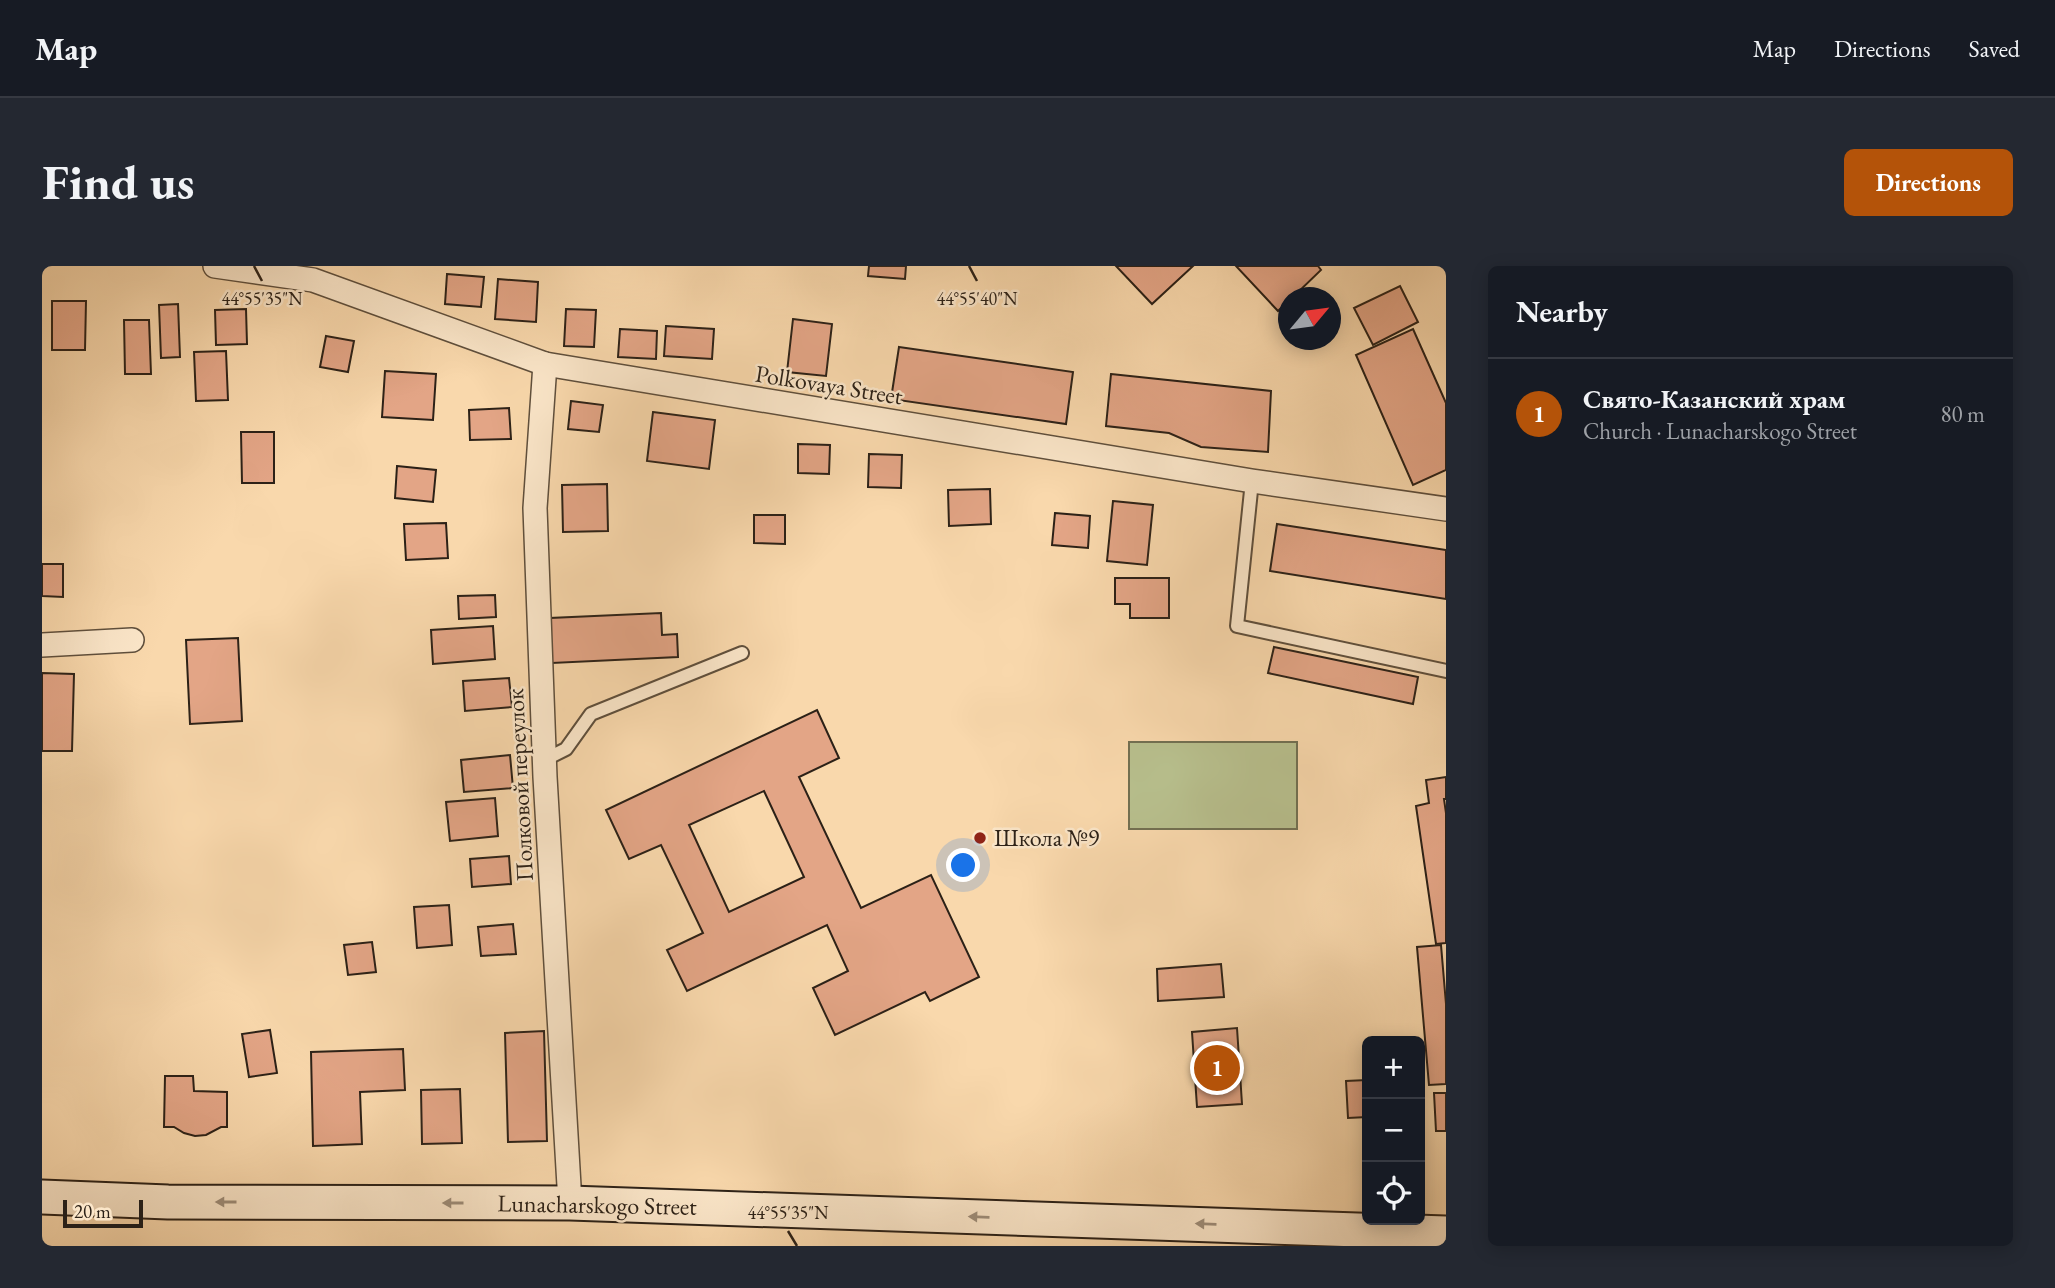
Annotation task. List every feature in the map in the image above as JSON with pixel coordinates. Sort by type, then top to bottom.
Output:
[{"type":"main road","name":"Lunacharskogo Street","points":[[42,1197],[169,1202],[570,1203],[1446,1233]]},
{"type":"street","name":"Polkovaya Street","points":[[215,266],[313,280],[545,364],[1252,481],[1446,509]]},
{"type":"street","name":"Полковой переулок","points":[[545,364],[536,508],[544,760],[570,1203]]},
{"type":"street","points":[[42,645],[132,640]]},
{"type":"lane","points":[[1252,481],[1237,626],[1446,671]]},
{"type":"lane","points":[[544,760],[566,749],[591,714],[741,653]]},
{"type":"green space","points":[[1129,742],[1297,742],[1297,829],[1129,829]]},
{"type":"building","points":[[869,266],[906,266],[905,279],[868,276]]},
{"type":"building","points":[[1116,266],[1193,266],[1152,304]]},
{"type":"building","points":[[1236,266],[1318,266],[1321,270],[1303,287],[1278,287],[1278,311]]},
{"type":"building","points":[[447,274],[484,277],[481,307],[445,304]]},
{"type":"building","points":[[498,279],[538,282],[536,322],[495,319]]},
{"type":"building","points":[[1400,286],[1418,322],[1373,345],[1354,308]]},
{"type":"building","points":[[52,301],[86,301],[85,350],[52,350]]},
{"type":"building","points":[[178,304],[180,357],[161,358],[159,305]]},
{"type":"building","points":[[246,309],[247,344],[216,345],[215,310]]},
{"type":"building","points":[[566,309],[596,310],[594,347],[564,346]]},
{"type":"building","points":[[793,319],[832,324],[826,376],[787,372]]},
{"type":"building","points":[[124,320],[149,320],[151,374],[125,374]]},
{"type":"building","points":[[666,326],[714,329],[712,359],[664,356]]},
{"type":"building","points":[[620,329],[657,331],[656,359],[618,357]]},
{"type":"building","points":[[1413,329],[1446,403],[1446,470],[1413,485],[1356,355]]},
{"type":"building","points":[[326,336],[354,341],[348,372],[320,367]]},
{"type":"building","points":[[899,347],[1073,372],[1066,424],[891,399]]},
{"type":"building","points":[[226,351],[228,400],[196,401],[194,352]]},
{"type":"building","points":[[385,371],[436,374],[433,420],[382,417]]},
{"type":"building","points":[[1111,374],[1271,391],[1268,452],[1201,447],[1169,433],[1106,426]]},
{"type":"building","points":[[571,401],[603,405],[599,432],[568,429]]},
{"type":"building","points":[[509,408],[511,439],[470,440],[469,410]]},
{"type":"building","points":[[653,412],[715,420],[709,469],[647,461]]},
{"type":"building","points":[[241,432],[274,432],[274,483],[242,483]]},
{"type":"building","points":[[798,444],[830,445],[829,474],[798,473]]},
{"type":"building","points":[[869,454],[902,455],[901,488],[868,487]]},
{"type":"building","points":[[397,466],[436,470],[433,502],[395,498]]},
{"type":"building","points":[[607,484],[608,531],[563,532],[562,485]]},
{"type":"building","points":[[990,489],[991,524],[949,526],[948,490]]},
{"type":"building","points":[[1113,501],[1153,505],[1147,565],[1107,561]]},
{"type":"building","points":[[1055,513],[1090,516],[1088,548],[1052,545]]},
{"type":"building","points":[[754,515],[785,515],[785,544],[754,543]]},
{"type":"building","points":[[446,523],[448,558],[406,560],[404,524]]},
{"type":"building","points":[[1277,524],[1446,550],[1446,599],[1270,571]]},
{"type":"building","points":[[42,564],[63,564],[63,597],[42,596]]},
{"type":"building","points":[[1115,578],[1169,578],[1169,618],[1130,618],[1130,604],[1115,604]]},
{"type":"building","points":[[495,595],[496,617],[459,619],[458,596]]},
{"type":"building","points":[[661,613],[662,635],[677,634],[678,657],[552,663],[550,618]]},
{"type":"building","points":[[493,626],[495,659],[433,664],[431,630]]},
{"type":"building","points":[[238,638],[242,721],[190,724],[186,640]]},
{"type":"building","points":[[1274,647],[1418,677],[1413,704],[1268,673]]},
{"type":"building","points":[[42,673],[74,674],[72,751],[42,751]]},
{"type":"building","points":[[509,678],[512,707],[465,711],[463,681]]},
{"type":"building","points":[[817,710],[839,758],[799,777],[861,908],[931,875],[979,977],[930,1001],[925,992],[835,1035],[813,988],[848,971],[827,925],[687,991],[667,950],[703,933],[661,845],[629,859],[606,810]],"holes":[[[764,791],[804,877],[729,912],[689,825]]]},
{"type":"building","points":[[510,755],[513,788],[464,792],[461,760]]},
{"type":"building","points":[[1446,777],[1446,943],[1436,944],[1416,806],[1429,803],[1426,780]]},
{"type":"building","points":[[495,798],[498,836],[450,841],[446,802]]},
{"type":"building","points":[[509,856],[511,884],[472,887],[470,859]]},
{"type":"building","points":[[449,905],[452,945],[417,948],[414,907]]},
{"type":"building","points":[[513,924],[516,954],[481,956],[478,927]]},
{"type":"building","points":[[372,942],[376,972],[348,975],[344,945]]},
{"type":"building","points":[[1441,945],[1446,1004],[1446,1084],[1429,1085],[1417,947]]},
{"type":"building","points":[[1221,964],[1224,997],[1158,1001],[1157,969]]},
{"type":"building","points":[[1237,1028],[1242,1104],[1197,1107],[1192,1032]]},
{"type":"building","points":[[270,1030],[277,1073],[249,1077],[242,1034]]},
{"type":"building","points":[[544,1031],[547,1141],[508,1142],[505,1033]]},
{"type":"building","points":[[403,1049],[405,1090],[360,1092],[362,1144],[313,1146],[311,1052]]},
{"type":"building","points":[[165,1076],[193,1076],[194,1091],[227,1092],[227,1127],[195,1136],[174,1127],[164,1127]]},
{"type":"building","points":[[1362,1080],[1362,1117],[1348,1118],[1346,1081]]},
{"type":"building","points":[[460,1089],[462,1143],[422,1144],[421,1090]]},
{"type":"building","points":[[1434,1093],[1446,1093],[1446,1131],[1436,1131]]},
{"type":"place","name":"Школа №9","points":[[980,838]]},
{"type":"place","name":"Свято-Казанский храм","points":[[1217,1068]]}]
